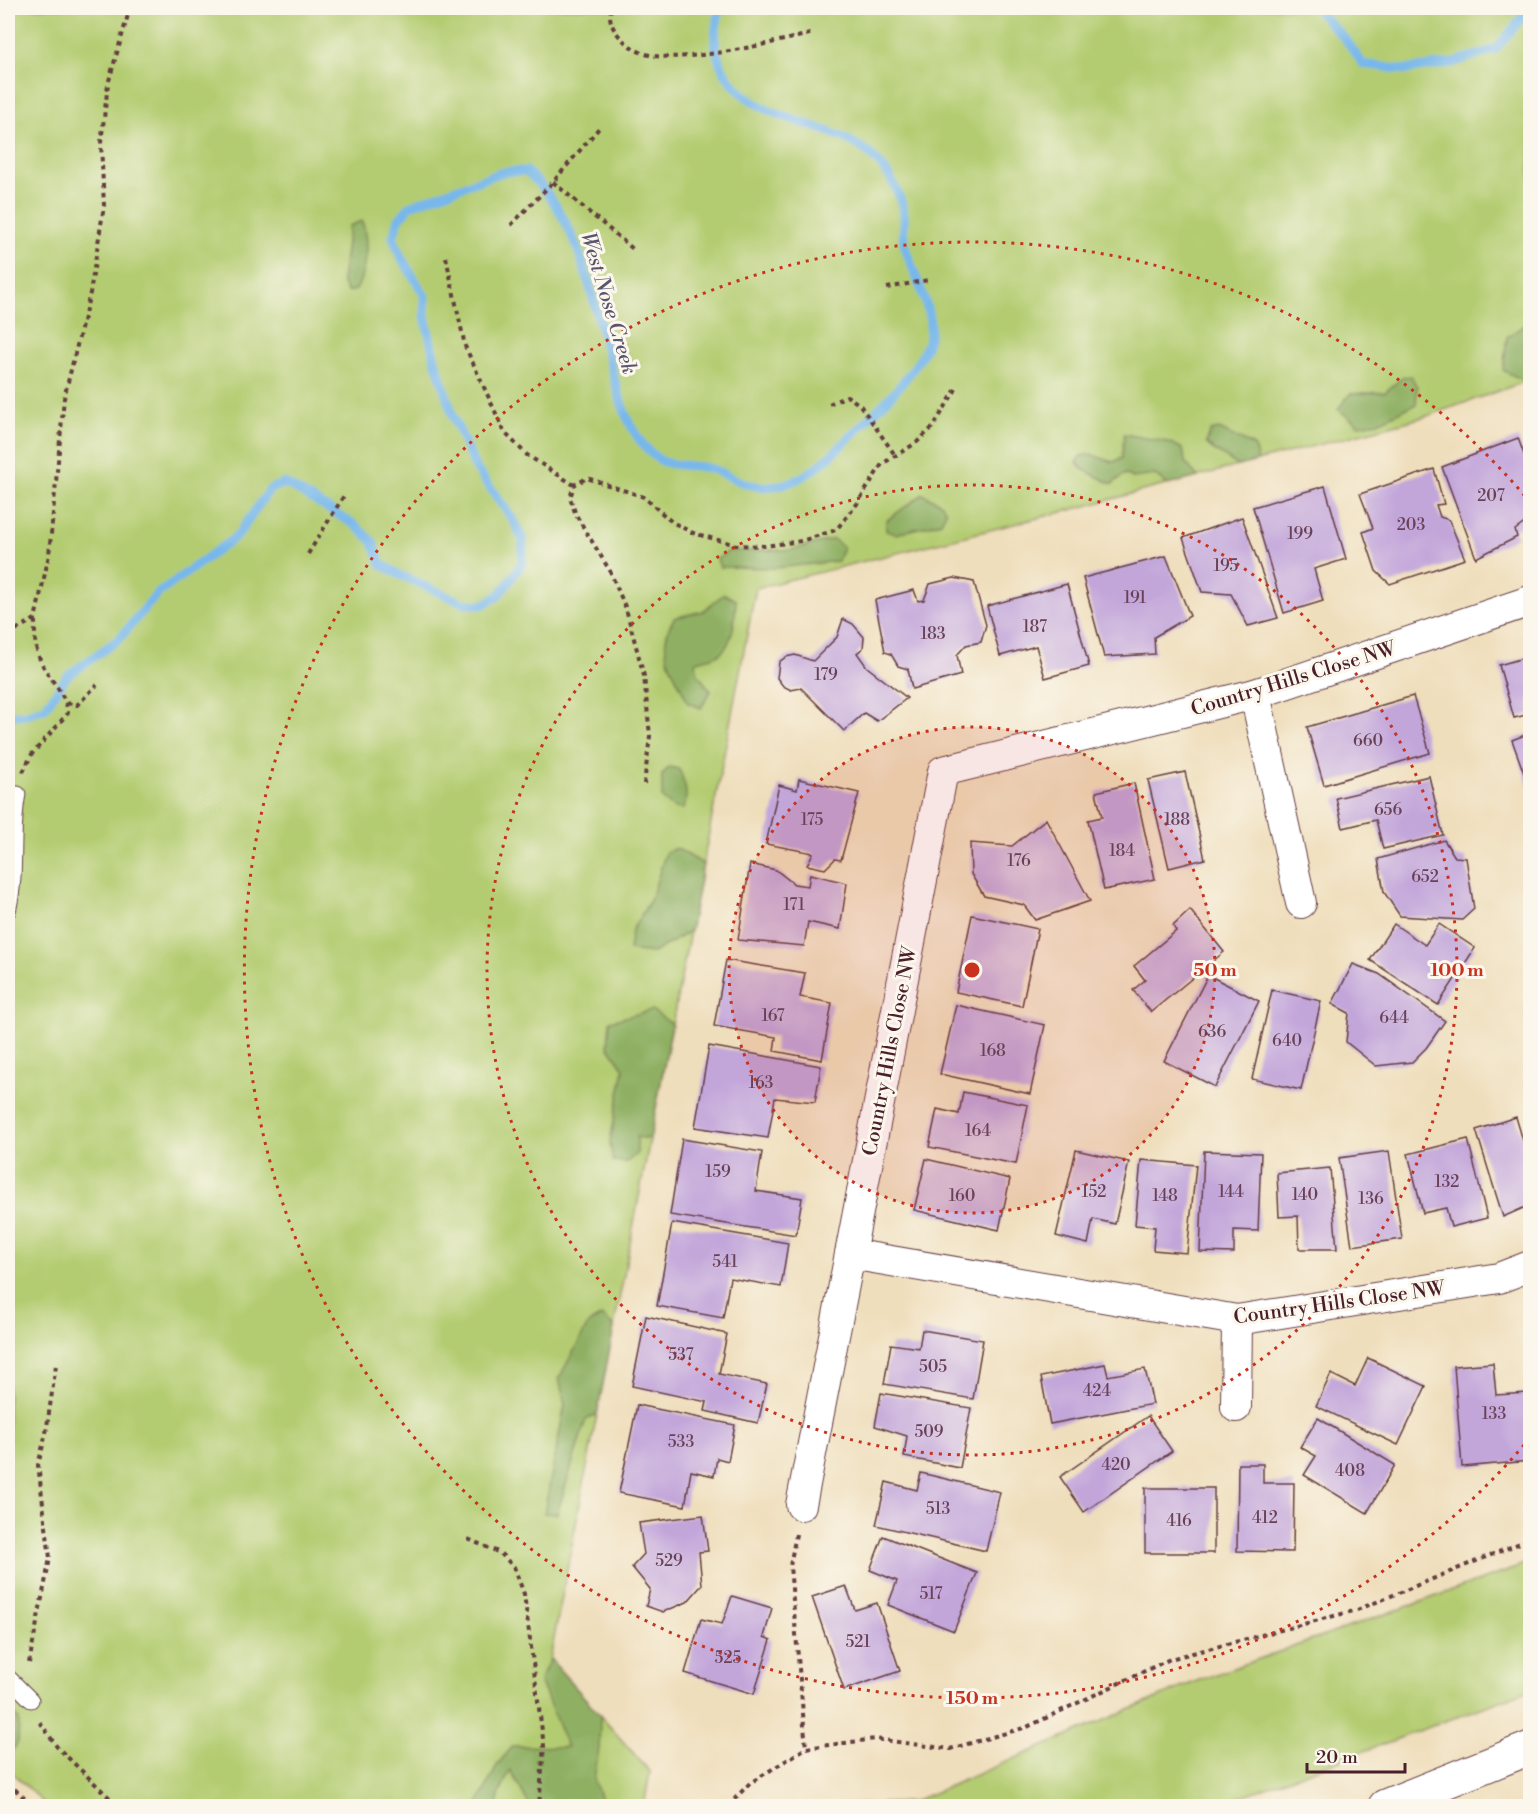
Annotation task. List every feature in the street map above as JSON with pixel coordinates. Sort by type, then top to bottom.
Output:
[{"type":"main road","points":[[1385,1806],[1530,1748]]},
{"type":"street","name":"Country Hills Close NW","points":[[1530,601],[1255,694],[943,771],[850,1254],[1237,1320],[1499,1278],[1530,1266]]},
{"type":"street","points":[[1255,694],[1301,903]]},
{"type":"street","points":[[801,1505],[850,1254]]},
{"type":"street","points":[[1236,1407],[1237,1320]]},
{"type":"lane","points":[[8,910],[14,885],[13,820],[18,794]]},
{"type":"lane","points":[[8,1677],[31,1700]]},
{"type":"path","points":[[18,794],[22,772],[32,754],[68,713],[67,703],[46,670],[34,641],[35,619],[49,555],[64,398],[90,293],[104,206],[101,143],[108,84],[130,8]]},
{"type":"path","points":[[611,8],[610,14],[614,30],[630,48],[654,56],[732,49],[814,33]]},
{"type":"path","points":[[511,225],[553,182],[599,128]]},
{"type":"path","points":[[553,182],[633,249]]},
{"type":"path","points":[[446,257],[465,346],[505,433],[527,455],[574,485]]},
{"type":"path","points":[[887,288],[928,280]]},
{"type":"path","points":[[644,784],[650,736],[644,676],[626,609],[610,571],[576,515],[570,498],[574,485],[587,478],[615,486],[644,497],[672,522],[693,533],[736,545],[765,546],[801,541],[836,530],[857,504],[882,464],[916,443],[933,427],[956,389]]},
{"type":"path","points":[[829,404],[847,396],[860,405],[895,455]]},
{"type":"path","points":[[308,554],[345,494]]},
{"type":"path","points":[[8,634],[35,619]]},
{"type":"path","points":[[67,703],[77,705],[97,685]]},
{"type":"path","points":[[56,1365],[46,1433],[38,1465],[50,1558],[29,1661],[31,1700],[38,1719],[57,1747],[118,1806]]},
{"type":"path","points":[[801,1505],[790,1566],[806,1749]]},
{"type":"path","points":[[468,1539],[500,1553],[514,1567],[524,1594],[544,1746],[539,1806]]},
{"type":"path","points":[[728,1806],[750,1783],[806,1749],[875,1738],[950,1749],[1027,1728],[1170,1659],[1357,1610],[1530,1539]]},
{"type":"path","points":[[8,1783],[33,1806]]},
{"type":"green space","points":[[8,8],[1530,8],[1530,380],[1424,417],[1078,508],[756,588],[550,1659],[650,1772],[644,1806],[47,1806],[8,1769]]},
{"type":"green space","points":[[362,221],[366,247],[364,266],[356,290],[347,292],[342,281],[349,226]]},
{"type":"green space","points":[[1526,324],[1530,325],[1530,380],[1526,382],[1503,370],[1507,337]]},
{"type":"green space","points":[[1411,376],[1417,387],[1416,404],[1378,422],[1359,425],[1338,409],[1350,394],[1385,392],[1403,377]]},
{"type":"green space","points":[[1219,429],[1254,446],[1258,461],[1238,466],[1209,446],[1206,443],[1211,431]]},
{"type":"green space","points":[[1124,434],[1168,442],[1183,449],[1185,462],[1198,477],[1168,485],[1155,475],[1133,478],[1125,474],[1112,484],[1082,469],[1077,462],[1081,456],[1090,454],[1113,462],[1122,458]]},
{"type":"green space","points":[[923,494],[942,504],[946,512],[941,522],[896,534],[886,531],[886,521]]},
{"type":"green space","points":[[833,539],[843,547],[838,561],[775,568],[720,567],[717,559],[729,551],[791,550]]},
{"type":"green space","points":[[724,594],[736,600],[733,630],[724,650],[714,656],[696,661],[697,673],[711,691],[701,708],[688,703],[669,662],[666,652],[668,630],[674,618],[703,611]]},
{"type":"green space","points":[[669,767],[679,769],[683,779],[686,793],[683,809],[674,808],[662,798],[662,775]]},
{"type":"green space","points":[[676,848],[703,864],[690,931],[653,953],[629,950],[632,930],[651,899],[666,852]]},
{"type":"green space","points":[[652,1010],[672,1024],[650,1139],[637,1137],[637,1153],[627,1162],[613,1161],[610,1142],[624,1069],[608,1046],[610,1021]]},
{"type":"green space","points":[[602,1316],[614,1327],[597,1414],[586,1419],[557,1514],[544,1513],[565,1405],[559,1378],[589,1323]]},
{"type":"green space","points":[[1530,1563],[1530,1690],[1215,1806],[825,1806],[912,1802],[1197,1681]]},
{"type":"green space","points":[[550,1659],[600,1715],[599,1749],[594,1779],[603,1806],[530,1806],[510,1770],[499,1795],[497,1806],[477,1806],[498,1764],[513,1746],[567,1747],[540,1680]]},
{"type":"green space","points":[[8,1711],[19,1719],[18,1742],[8,1757]]},
{"type":"building","points":[[1518,438],[1530,471],[1530,519],[1515,530],[1517,537],[1476,558],[1442,467]]},
{"type":"building","points":[[1434,469],[1444,504],[1436,505],[1440,517],[1449,520],[1465,559],[1390,584],[1376,571],[1363,532],[1373,528],[1360,494]]},
{"type":"building","points":[[1325,486],[1346,559],[1314,569],[1323,601],[1284,613],[1253,507]]},
{"type":"building","points":[[1242,517],[1278,618],[1248,626],[1231,594],[1202,592],[1183,538]]},
{"type":"building","points":[[1166,556],[1190,616],[1154,637],[1155,654],[1104,657],[1083,578]]},
{"type":"building","points":[[954,578],[974,582],[986,625],[981,642],[966,645],[957,655],[961,675],[912,689],[908,669],[898,666],[891,654],[885,652],[875,600],[914,590],[918,601],[924,600],[930,584]]},
{"type":"building","points":[[1067,584],[1089,666],[1045,678],[1036,646],[1000,656],[987,606]]},
{"type":"building","points":[[843,619],[853,624],[864,637],[863,648],[857,653],[867,667],[907,698],[877,721],[864,713],[844,731],[801,688],[791,690],[783,686],[777,678],[779,662],[786,657],[795,655],[813,661],[837,637]]},
{"type":"building","points":[[1530,656],[1530,714],[1514,718],[1499,665]]},
{"type":"building","points":[[1413,696],[1430,753],[1324,785],[1307,727]]},
{"type":"building","points":[[1530,733],[1530,790],[1512,740]]},
{"type":"building","points":[[1185,772],[1205,859],[1169,868],[1148,780]]},
{"type":"building","points":[[1429,776],[1443,835],[1383,849],[1376,820],[1343,828],[1336,798]]},
{"type":"building","points":[[799,779],[859,793],[841,860],[835,859],[825,869],[807,865],[813,853],[766,844],[779,785],[797,790]]},
{"type":"building","points":[[1134,783],[1155,879],[1104,890],[1088,820],[1102,817],[1096,792]]},
{"type":"building","points":[[1046,819],[1090,901],[1035,920],[1024,905],[984,896],[971,874],[970,843],[1012,846]]},
{"type":"building","points":[[1444,840],[1455,857],[1466,858],[1474,909],[1462,920],[1400,916],[1384,892],[1378,859]]},
{"type":"building","points":[[750,864],[776,870],[794,884],[808,886],[810,874],[847,883],[840,929],[808,922],[804,946],[738,940]]},
{"type":"building","points":[[1190,910],[1224,952],[1151,1012],[1133,990],[1145,980],[1134,966],[1176,931],[1173,926]]},
{"type":"building","points":[[972,915],[1038,929],[1022,1006],[956,992]]},
{"type":"building","points":[[1394,924],[1425,945],[1439,924],[1475,948],[1438,1005],[1370,960]]},
{"type":"building","points":[[726,960],[805,973],[800,997],[832,1003],[822,1060],[774,1051],[776,1037],[714,1026]]},
{"type":"building","points":[[1353,964],[1379,974],[1445,1021],[1426,1048],[1412,1062],[1376,1066],[1346,1042],[1349,1013],[1332,1004]]},
{"type":"building","points":[[1208,975],[1259,1001],[1215,1087],[1164,1061]]},
{"type":"building","points":[[1272,990],[1321,1001],[1301,1090],[1252,1079]]},
{"type":"building","points":[[956,1005],[1045,1025],[1030,1094],[940,1074]]},
{"type":"building","points":[[709,1046],[821,1066],[815,1102],[775,1098],[768,1138],[695,1127]]},
{"type":"building","points":[[963,1092],[1028,1105],[1016,1164],[929,1147],[937,1109],[959,1114]]},
{"type":"building","points":[[1516,1117],[1530,1164],[1530,1205],[1503,1217],[1476,1130]]},
{"type":"building","points":[[682,1139],[762,1152],[756,1191],[802,1198],[796,1235],[670,1215]]},
{"type":"building","points":[[1468,1139],[1487,1218],[1451,1227],[1446,1208],[1423,1213],[1408,1154]]},
{"type":"building","points":[[1076,1150],[1129,1162],[1115,1224],[1093,1219],[1088,1244],[1056,1236]]},
{"type":"building","points":[[1204,1151],[1261,1153],[1258,1231],[1234,1230],[1234,1253],[1200,1252]]},
{"type":"building","points":[[1389,1151],[1402,1239],[1352,1246],[1339,1158]]},
{"type":"building","points":[[926,1159],[1010,1179],[999,1230],[914,1210]]},
{"type":"building","points":[[1141,1160],[1196,1165],[1187,1253],[1153,1250],[1155,1227],[1135,1225]]},
{"type":"building","points":[[1330,1168],[1337,1249],[1299,1249],[1298,1216],[1279,1217],[1277,1173]]},
{"type":"building","points":[[672,1223],[788,1243],[781,1287],[730,1278],[723,1318],[657,1306]]},
{"type":"building","points":[[646,1316],[727,1334],[719,1374],[767,1384],[758,1423],[705,1411],[707,1402],[632,1386]]},
{"type":"building","points":[[922,1330],[983,1340],[973,1399],[884,1384],[891,1344],[919,1348]]},
{"type":"building","points":[[1368,1358],[1426,1386],[1398,1445],[1316,1406],[1331,1374],[1355,1386]]},
{"type":"building","points":[[1493,1363],[1496,1395],[1528,1393],[1530,1461],[1462,1467],[1454,1366]]},
{"type":"building","points":[[1105,1364],[1108,1376],[1145,1369],[1153,1404],[1050,1424],[1041,1377]]},
{"type":"building","points":[[881,1393],[971,1408],[960,1468],[904,1457],[907,1436],[875,1426]]},
{"type":"building","points":[[637,1405],[735,1425],[728,1461],[717,1458],[714,1476],[691,1471],[685,1506],[619,1493]]},
{"type":"building","points":[[1148,1416],[1172,1451],[1084,1512],[1060,1477]]},
{"type":"building","points":[[1318,1418],[1395,1465],[1367,1513],[1304,1475],[1316,1456],[1300,1447]]},
{"type":"building","points":[[1238,1464],[1263,1464],[1263,1483],[1294,1483],[1293,1552],[1237,1551]]},
{"type":"building","points":[[921,1473],[1000,1492],[986,1551],[876,1525],[886,1482],[917,1490]]},
{"type":"building","points":[[1145,1488],[1214,1488],[1214,1553],[1145,1553]]},
{"type":"building","points":[[703,1515],[708,1551],[699,1552],[702,1585],[687,1602],[663,1612],[646,1606],[650,1589],[632,1567],[644,1554],[639,1523]]},
{"type":"building","points":[[883,1536],[977,1573],[954,1631],[888,1605],[897,1581],[870,1570]]},
{"type":"building","points":[[846,1586],[855,1610],[877,1603],[900,1671],[844,1690],[812,1597]]},
{"type":"building","points":[[732,1596],[772,1608],[764,1637],[771,1640],[754,1694],[685,1673],[701,1619],[722,1624]]},
{"type":"waterway","name":"West Nose Creek","points":[[8,715],[23,715],[45,708],[67,676],[119,639],[157,594],[237,536],[270,489],[285,483],[355,525],[373,542],[381,564],[398,574],[463,603],[482,605],[498,596],[522,563],[523,540],[512,518],[475,467],[453,416],[435,360],[425,316],[425,296],[401,257],[393,237],[399,219],[411,205],[503,172],[526,171],[545,190],[560,212],[582,261],[626,416],[639,439],[657,458],[670,464],[715,470],[751,485],[769,487],[786,484],[801,477],[829,457],[875,413],[914,368],[927,344],[930,333],[925,300],[904,243],[904,215],[898,193],[882,166],[861,147],[822,129],[782,116],[745,96],[730,80],[717,54],[715,37],[720,8]]},
{"type":"waterway","name":"West Nose Creek","points":[[1315,8],[1346,40],[1363,64],[1405,70],[1452,63],[1496,49],[1530,8]]}]
